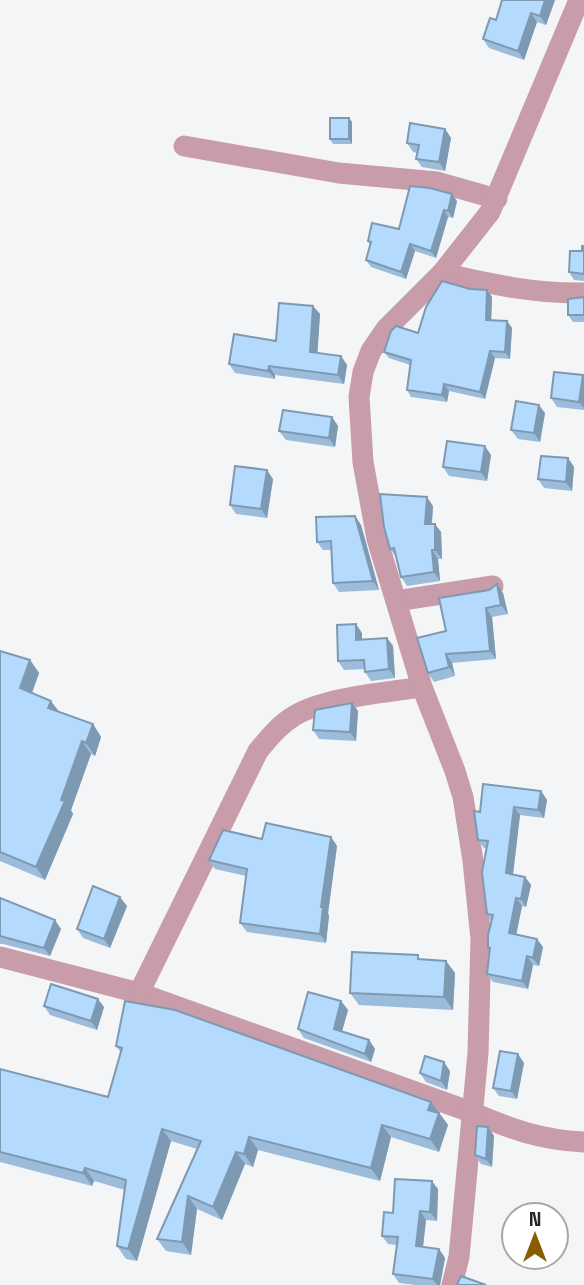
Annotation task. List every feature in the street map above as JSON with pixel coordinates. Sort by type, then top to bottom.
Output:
[{"type":"street","points":[[452,1285],[459,1257],[478,1053],[481,939],[473,860],[456,771],[422,687],[377,539],[363,462],[359,397],[363,372],[371,351],[386,329],[442,273],[490,212],[579,0]]},
{"type":"street","points":[[184,146],[339,173],[437,182],[497,199]]},
{"type":"street","points":[[442,273],[532,292],[584,293]]},
{"type":"street","points":[[396,601],[493,586]]},
{"type":"street","points":[[139,993],[258,751],[277,729],[315,706],[422,687]]},
{"type":"street","points":[[0,957],[139,993],[531,1136],[584,1142]]},
{"type":"building","points":[[502,0],[545,0],[540,16],[531,13],[518,51],[483,39],[490,18],[496,20]]},
{"type":"building","points":[[330,118],[349,118],[349,139],[330,139]]},
{"type":"building","points":[[410,123],[445,129],[439,162],[416,159],[419,145],[407,143]]},
{"type":"building","points":[[410,186],[452,194],[448,211],[444,210],[431,251],[410,244],[401,272],[366,260],[372,223],[399,229]]},
{"type":"building","points":[[582,246],[584,274],[569,272],[570,251],[582,251]]},
{"type":"building","points":[[442,281],[470,289],[487,290],[486,320],[507,321],[505,352],[490,351],[480,392],[444,384],[442,395],[407,390],[411,360],[384,352],[391,331],[396,326],[418,333],[426,307]]},
{"type":"building","points":[[584,297],[584,315],[568,315],[568,299]]},
{"type":"building","points":[[279,303],[313,306],[310,352],[341,356],[338,375],[269,366],[268,371],[229,364],[234,334],[276,341]]},
{"type":"building","points":[[554,372],[583,375],[579,402],[551,398]]},
{"type":"building","points":[[516,401],[539,405],[534,433],[511,430]]},
{"type":"building","points":[[283,410],[332,417],[329,438],[279,431]]},
{"type":"building","points":[[447,441],[485,446],[481,472],[443,467]]},
{"type":"building","points":[[541,456],[568,458],[566,482],[538,479]]},
{"type":"building","points":[[235,466],[267,470],[261,509],[230,505]]},
{"type":"building","points":[[380,494],[427,497],[425,524],[435,524],[435,550],[432,550],[434,572],[401,577],[394,548],[390,549],[384,527]]},
{"type":"building","points":[[355,516],[373,581],[333,583],[331,541],[317,542],[316,517]]},
{"type":"building","points":[[497,584],[501,605],[486,608],[490,651],[446,654],[449,667],[428,673],[417,638],[446,631],[439,598],[489,590]]},
{"type":"building","points":[[356,624],[356,640],[387,638],[389,669],[365,672],[364,660],[338,661],[337,625]]},
{"type":"building","points":[[0,651],[30,660],[20,688],[51,701],[48,708],[93,724],[86,743],[82,741],[61,800],[65,801],[36,867],[0,852]]},
{"type":"building","points":[[352,703],[350,732],[313,730],[315,710]]},
{"type":"building","points":[[483,784],[541,791],[538,810],[514,807],[506,873],[525,877],[521,899],[516,898],[509,933],[537,939],[533,958],[527,956],[522,981],[487,974],[490,948],[488,935],[493,915],[487,914],[482,872],[488,841],[478,840],[474,811],[480,812]]},
{"type":"building","points":[[266,823],[331,837],[320,934],[240,923],[247,869],[209,860],[223,830],[262,839]]},
{"type":"building","points":[[93,886],[120,897],[104,939],[77,929]]},
{"type":"building","points":[[0,898],[55,920],[44,948],[0,936]]},
{"type":"building","points":[[352,952],[418,955],[418,959],[446,961],[444,997],[350,993]]},
{"type":"building","points":[[51,984],[98,999],[91,1021],[44,1006]]},
{"type":"building","points":[[308,992],[341,1001],[334,1029],[369,1040],[365,1054],[298,1029]]},
{"type":"building","points":[[125,1001],[175,1010],[431,1102],[428,1110],[439,1113],[430,1139],[382,1125],[371,1168],[249,1137],[244,1154],[236,1152],[213,1207],[188,1196],[182,1242],[157,1239],[201,1141],[162,1129],[128,1249],[117,1246],[126,1180],[85,1168],[83,1173],[0,1152],[0,1069],[108,1097],[122,1048],[116,1046]]},
{"type":"building","points":[[500,1051],[518,1054],[511,1091],[493,1088]]},
{"type":"building","points":[[425,1056],[444,1062],[441,1081],[420,1073]]},
{"type":"building","points":[[477,1126],[488,1127],[486,1159],[475,1155]]},
{"type":"building","points":[[395,1179],[432,1181],[430,1212],[420,1211],[416,1246],[439,1249],[433,1279],[393,1274],[398,1237],[382,1236],[384,1212],[393,1213]]},
{"type":"building","points":[[461,1276],[486,1285],[457,1285]]}]
